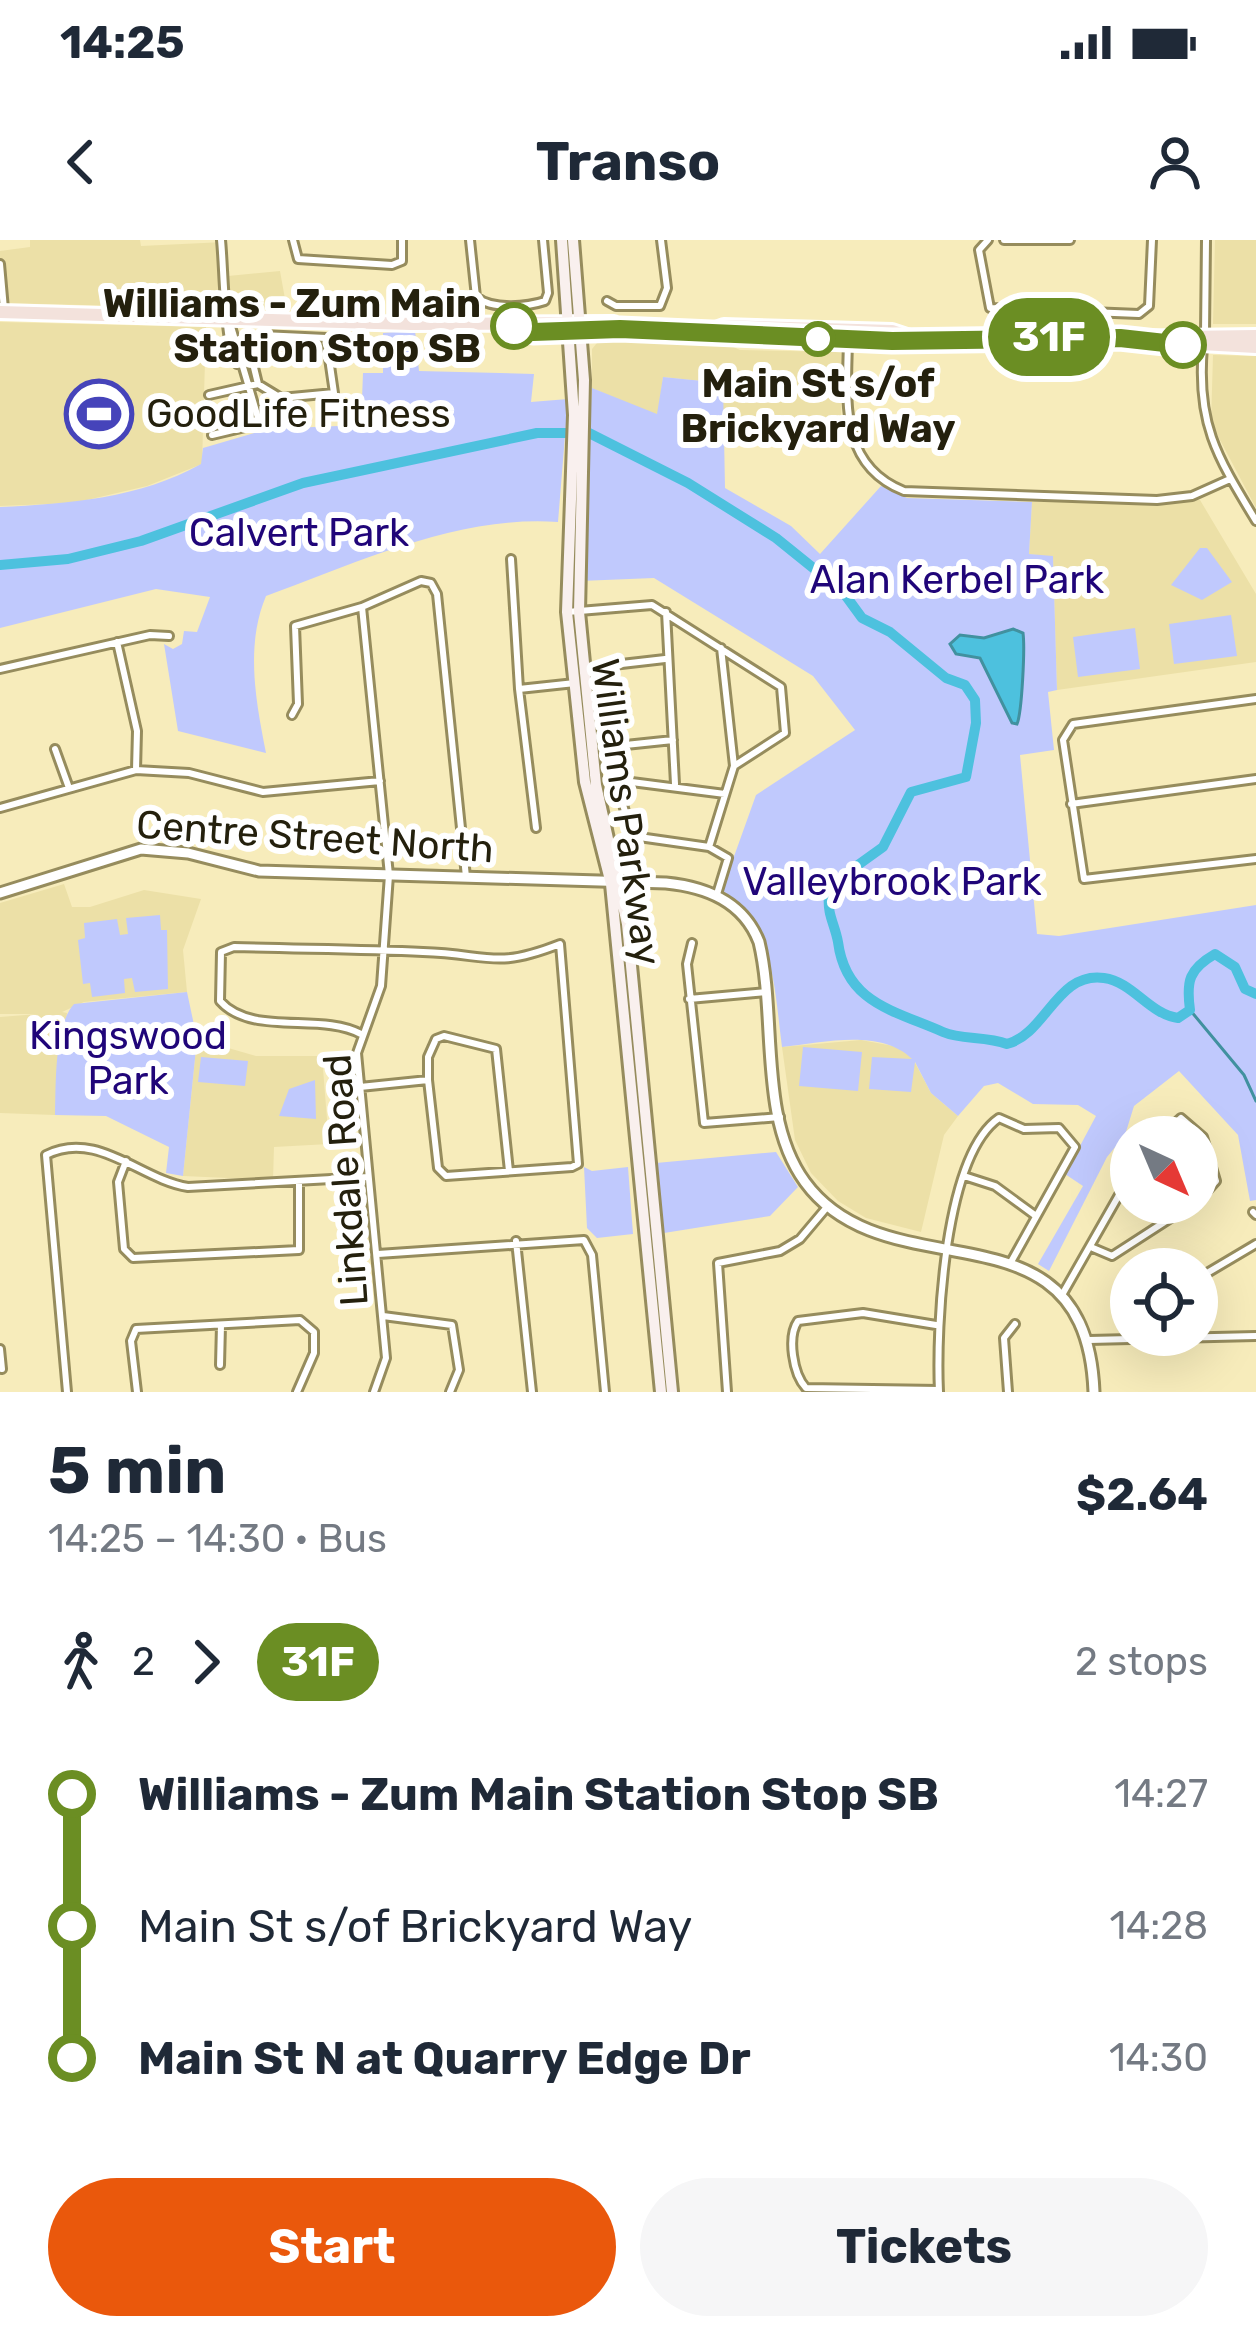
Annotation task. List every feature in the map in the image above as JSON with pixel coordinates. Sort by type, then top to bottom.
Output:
[{"type":"main road","name":"Williams Parkway","points":[[562,240],[575,327]]},
{"type":"main road","name":"Williams Parkway","points":[[573,240],[579,416],[573,612],[585,782],[616,884],[673,1392]]},
{"type":"main road","points":[[2,312],[575,327],[614,322],[620,329],[848,340],[1256,336]]},
{"type":"main road","points":[[709,332],[724,326],[892,331],[910,337]]},
{"type":"main road","points":[[1204,340],[1256,347]]},
{"type":"main road","name":"Williams Parkway","points":[[616,884],[661,1392]]},
{"type":"street","points":[[212,435],[257,422],[227,345],[230,320],[221,240]]},
{"type":"street","points":[[293,240],[298,260],[392,265],[402,261],[402,240]]},
{"type":"street","points":[[470,240],[476,297],[484,304],[533,305],[545,301],[548,293],[543,240]]},
{"type":"street","points":[[607,301],[616,306],[660,307],[667,288],[661,240]]},
{"type":"street","points":[[988,240],[979,250],[990,308],[1139,314],[1149,306],[1152,240]]},
{"type":"street","points":[[1004,240],[1070,240]]},
{"type":"street","points":[[1206,240],[1202,412],[1209,442],[1256,521]]},
{"type":"street","points":[[0,264],[2,312]]},
{"type":"street","points":[[262,335],[323,337],[329,342],[331,396],[280,398],[258,384],[250,352],[262,335]]},
{"type":"street","points":[[848,340],[849,434],[884,479],[904,491],[1156,500],[1192,496],[1230,478]]},
{"type":"street","points":[[209,395],[258,384]]},
{"type":"street","points":[[511,559],[519,689],[536,828]]},
{"type":"street","points":[[292,715],[298,704],[295,626],[362,607],[421,581],[435,589],[466,877]]},
{"type":"street","points":[[573,612],[652,605],[781,687],[785,733],[734,766]]},
{"type":"street","name":"Linkdale Road","points":[[362,607],[388,874],[387,952],[381,986],[361,1034],[360,1087],[386,1358],[374,1392]]},
{"type":"street","points":[[666,612],[664,659],[675,784]]},
{"type":"street","points":[[0,669],[117,642],[169,637]]},
{"type":"street","points":[[117,642],[137,731],[136,770]]},
{"type":"street","points":[[709,848],[734,766],[722,648]]},
{"type":"street","points":[[664,659],[604,666],[610,738],[616,746],[673,740]]},
{"type":"street","points":[[519,689],[580,683]]},
{"type":"street","points":[[1256,699],[1073,724],[1063,740],[1079,873],[1091,881],[1256,859]]},
{"type":"street","points":[[55,748],[69,788]]},
{"type":"street","points":[[0,808],[136,770],[189,773],[275,793],[380,782]]},
{"type":"street","points":[[1071,804],[1256,779]]},
{"type":"street","points":[[725,794],[616,780],[632,836],[709,848],[728,859],[717,894],[756,933],[779,1117],[794,1166],[827,1207],[877,1233],[1010,1262],[1062,1295],[1089,1340],[1094,1392]]},
{"type":"street","name":"Centre Street North","points":[[0,892],[141,849],[188,853],[259,871],[683,885],[717,894]]},
{"type":"street","points":[[361,1034],[335,1022],[231,1012],[220,1001],[220,952],[234,947],[429,952],[478,962],[531,958],[557,944],[562,948],[581,1158],[572,1167],[454,1177],[442,1173],[428,1058],[438,1037],[496,1049],[509,1171]]},
{"type":"street","points":[[692,944],[689,999],[704,1123],[779,1117]]},
{"type":"street","points":[[689,999],[767,992]]},
{"type":"street","points":[[360,1087],[428,1080]]},
{"type":"street","points":[[937,1325],[859,1314],[798,1321],[792,1336],[798,1378],[806,1388],[939,1391],[937,1325],[964,1176],[970,1149],[996,1118],[1024,1129],[1066,1132],[1075,1150],[1010,1262]]},
{"type":"street","points":[[67,1392],[45,1160],[57,1150],[104,1151],[161,1181],[188,1187],[368,1177]]},
{"type":"street","points":[[126,1161],[118,1187],[124,1250],[133,1258],[299,1250],[299,1181]]},
{"type":"street","points":[[964,1176],[995,1186],[1036,1216]]},
{"type":"street","points":[[727,1392],[718,1263],[786,1247],[827,1207]]},
{"type":"street","points":[[1062,1295],[1110,1215]]},
{"type":"street","points":[[1093,1248],[1112,1256],[1162,1224]]},
{"type":"street","points":[[378,1255],[579,1238],[588,1245],[605,1392]]},
{"type":"street","points":[[516,1241],[532,1392]]},
{"type":"street","points":[[1218,1267],[1256,1244]]},
{"type":"street","points":[[383,1316],[452,1325],[459,1370],[450,1392]]},
{"type":"street","points":[[220,1364],[221,1324]]},
{"type":"street","points":[[137,1392],[130,1341],[136,1329],[308,1324],[314,1353],[297,1392]]},
{"type":"street","points":[[1008,1392],[1004,1338],[1015,1324]]},
{"type":"street","points":[[1218,1336],[1256,1336]]},
{"type":"street","points":[[1089,1340],[1110,1338]]},
{"type":"street","points":[[0,1348],[2,1369]]},
{"type":"shaded area","points":[[30,240],[140,240],[141,246],[224,242],[228,276],[280,271],[287,310],[0,303],[0,251],[30,247]]},
{"type":"shaded area","points":[[1215,240],[1256,240],[1256,324],[1213,324]]},
{"type":"shaded area","points":[[0,322],[206,327],[202,464],[147,486],[74,503],[0,506]]},
{"type":"shaded area","points":[[601,338],[721,341],[740,350],[842,352],[841,423],[720,423],[722,383],[663,377],[658,415],[645,411],[592,388],[592,349]]},
{"type":"shaded area","points":[[1213,355],[1256,356],[1256,508],[1211,423]]},
{"type":"shaded area","points":[[1200,500],[1256,594],[1256,662],[1057,690],[1053,557],[1029,554],[1032,502]]},
{"type":"shaded area","points":[[1013,629],[1023,633],[1024,641],[1017,724],[1012,723],[980,658],[956,654],[950,644],[960,635],[984,638]]},
{"type":"shaded area","points":[[64,884],[72,907],[90,907],[144,890],[201,899],[183,950],[187,992],[84,1002],[62,1012],[67,1013],[55,1115],[0,1113],[0,1017],[38,1014],[0,1014],[0,903]]},
{"type":"shaded area","points":[[197,1039],[256,1056],[322,1056],[329,1144],[274,1147],[273,1180],[183,1176]]},
{"type":"shaded area","points":[[861,1040],[899,1047],[912,1057],[931,1093],[958,1116],[944,1135],[921,1232],[866,1218],[838,1201],[811,1173],[795,1140],[782,1047]]},
{"type":"green space","name":"Calvert Park","points":[[415,330],[419,371],[534,374],[531,402],[568,399],[558,522],[521,522],[446,533],[266,596],[254,654],[266,753],[178,731],[164,644],[173,649],[182,644],[184,631],[197,632],[210,597],[156,589],[0,628],[0,507],[77,501],[154,485],[201,464],[203,448],[268,429],[361,425],[363,373],[383,373],[383,333]]},
{"type":"green space","name":"Valleybrook Park","points":[[663,377],[723,383],[725,488],[791,526],[820,554],[881,486],[907,498],[1032,502],[1029,554],[1053,556],[1057,690],[1048,692],[1054,750],[1020,755],[1037,934],[1059,936],[1256,905],[1256,1200],[1250,1201],[1238,1135],[1179,1071],[1134,1106],[1131,1116],[1110,1116],[1110,1153],[1049,1271],[1038,1264],[1083,1186],[1065,1174],[1096,1116],[1078,1105],[1033,1104],[998,1083],[984,1086],[958,1116],[931,1093],[915,1062],[911,1092],[869,1089],[872,1057],[912,1059],[884,1043],[850,1040],[782,1047],[762,941],[753,922],[722,890],[756,795],[855,730],[813,676],[654,578],[580,581],[592,388],[657,414]]},
{"type":"green space","points":[[1200,548],[1207,548],[1232,582],[1202,600],[1171,585]]},
{"type":"green space","points":[[1231,615],[1237,656],[1174,664],[1169,624]]},
{"type":"green space","points":[[1135,628],[1140,669],[1078,677],[1073,637]]},
{"type":"green space","points":[[160,915],[161,930],[167,930],[168,989],[135,992],[132,978],[124,979],[125,993],[92,997],[90,983],[83,984],[78,940],[85,938],[84,923],[117,919],[120,935],[128,934],[126,918]]},
{"type":"green space","name":"Kingswood Park","points":[[187,992],[197,1039],[183,1176],[166,1173],[169,1147],[106,1116],[55,1115],[59,1041],[74,1004]]},
{"type":"green space","points":[[803,1047],[862,1052],[858,1091],[799,1086]]},
{"type":"green space","points":[[201,1057],[248,1061],[245,1086],[198,1082]]},
{"type":"green space","points":[[315,1080],[316,1119],[279,1116],[289,1089]]},
{"type":"green space","points":[[776,1152],[798,1187],[770,1216],[664,1233],[656,1163]]},
{"type":"green space","points":[[584,1167],[592,1171],[628,1167],[633,1234],[597,1238],[587,1228]]},
{"type":"waterway","points":[[0,565],[68,559],[141,541],[303,483],[537,433],[589,433],[688,483],[776,538],[843,592],[862,618],[890,632],[946,678],[965,685],[975,700],[976,723],[966,777],[911,792],[883,847],[844,875],[829,897],[843,962],[851,979],[875,1002],[943,1032],[1007,1044],[1032,1028],[1074,984],[1088,978],[1124,985],[1158,1011],[1178,1018],[1190,1010],[1189,983],[1195,971],[1215,954],[1235,967],[1245,989],[1256,994]]},
{"type":"waterway","points":[[1190,1010],[1244,1075],[1256,1101]]},
{"type":"bus line","name":"31F","points":[[514,326],[533,332],[614,333],[620,329],[892,341],[969,336],[1120,338],[1141,344],[1183,345]]},
{"type":"place","name":"Williams - Zum Main Station Stop SB","points":[[514,326]]},
{"type":"place","name":"Main St s/of Brickyard Way","points":[[818,339]]},
{"type":"place","name":"GoodLife Fitness","points":[[99,414]]},
{"type":"park label","name":"Alan Kerbel Park","points":[[957,580]]}]
